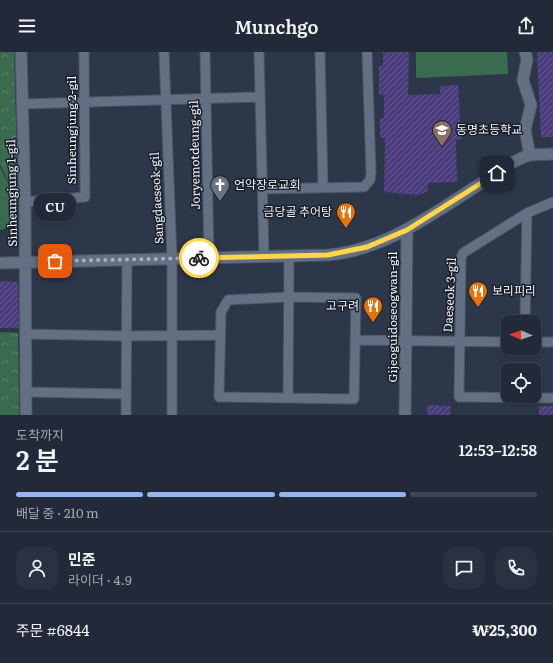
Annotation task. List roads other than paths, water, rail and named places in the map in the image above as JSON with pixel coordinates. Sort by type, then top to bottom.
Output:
[{"type":"street","name":"Sinheungjung 1-gil","points":[[21,52],[26,262],[26,415]]},
{"type":"street","name":"Sinheungjung 2-gil","points":[[25,202],[85,197],[84,52]]},
{"type":"street","name":"Sangdaeseok-gil","points":[[164,52],[172,258],[172,415]]},
{"type":"street","name":"Joryemotdeung-gil","points":[[205,52],[209,257]]},
{"type":"street","points":[[259,52],[264,256]]},
{"type":"street","points":[[320,52],[323,188]]},
{"type":"street","points":[[262,188],[364,187],[370,180],[367,52]]},
{"type":"street","points":[[525,52],[527,59],[523,80],[531,105],[525,130],[530,154]]},
{"type":"street","points":[[23,104],[260,97]]},
{"type":"street","points":[[0,263],[328,255],[350,252],[367,247],[407,230],[511,164],[530,154],[553,154]]},
{"type":"street","name":"Daeseok 3-gil","points":[[553,202],[527,213],[463,253],[461,258],[459,397],[553,398]]},
{"type":"street","points":[[525,315],[527,213]]},
{"type":"street","name":"Gijeoguidoseogwan-gil","points":[[405,415],[407,230]]},
{"type":"street","points":[[288,398],[289,256]]},
{"type":"street","points":[[126,415],[127,260]]},
{"type":"street","points":[[288,297],[356,298],[354,399],[219,397],[219,335],[221,312],[228,300],[288,297]]},
{"type":"street","points":[[26,334],[127,336],[219,335]]},
{"type":"street","name":"Daeseok 3-gil","points":[[355,340],[501,342]]},
{"type":"street","points":[[541,342],[553,342]]},
{"type":"street","points":[[25,392],[126,394]]},
{"type":"place","name":"동명초등학교","points":[[442,147]]},
{"type":"place","name":"언약장로교회","points":[[220,202]]},
{"type":"place","name":"금당골 추어탕","points":[[346,229]]},
{"type":"place","name":"CU","points":[[55,261]]},
{"type":"place","name":"보리피리","points":[[478,308]]},
{"type":"place","name":"고구려","points":[[373,323]]}]
